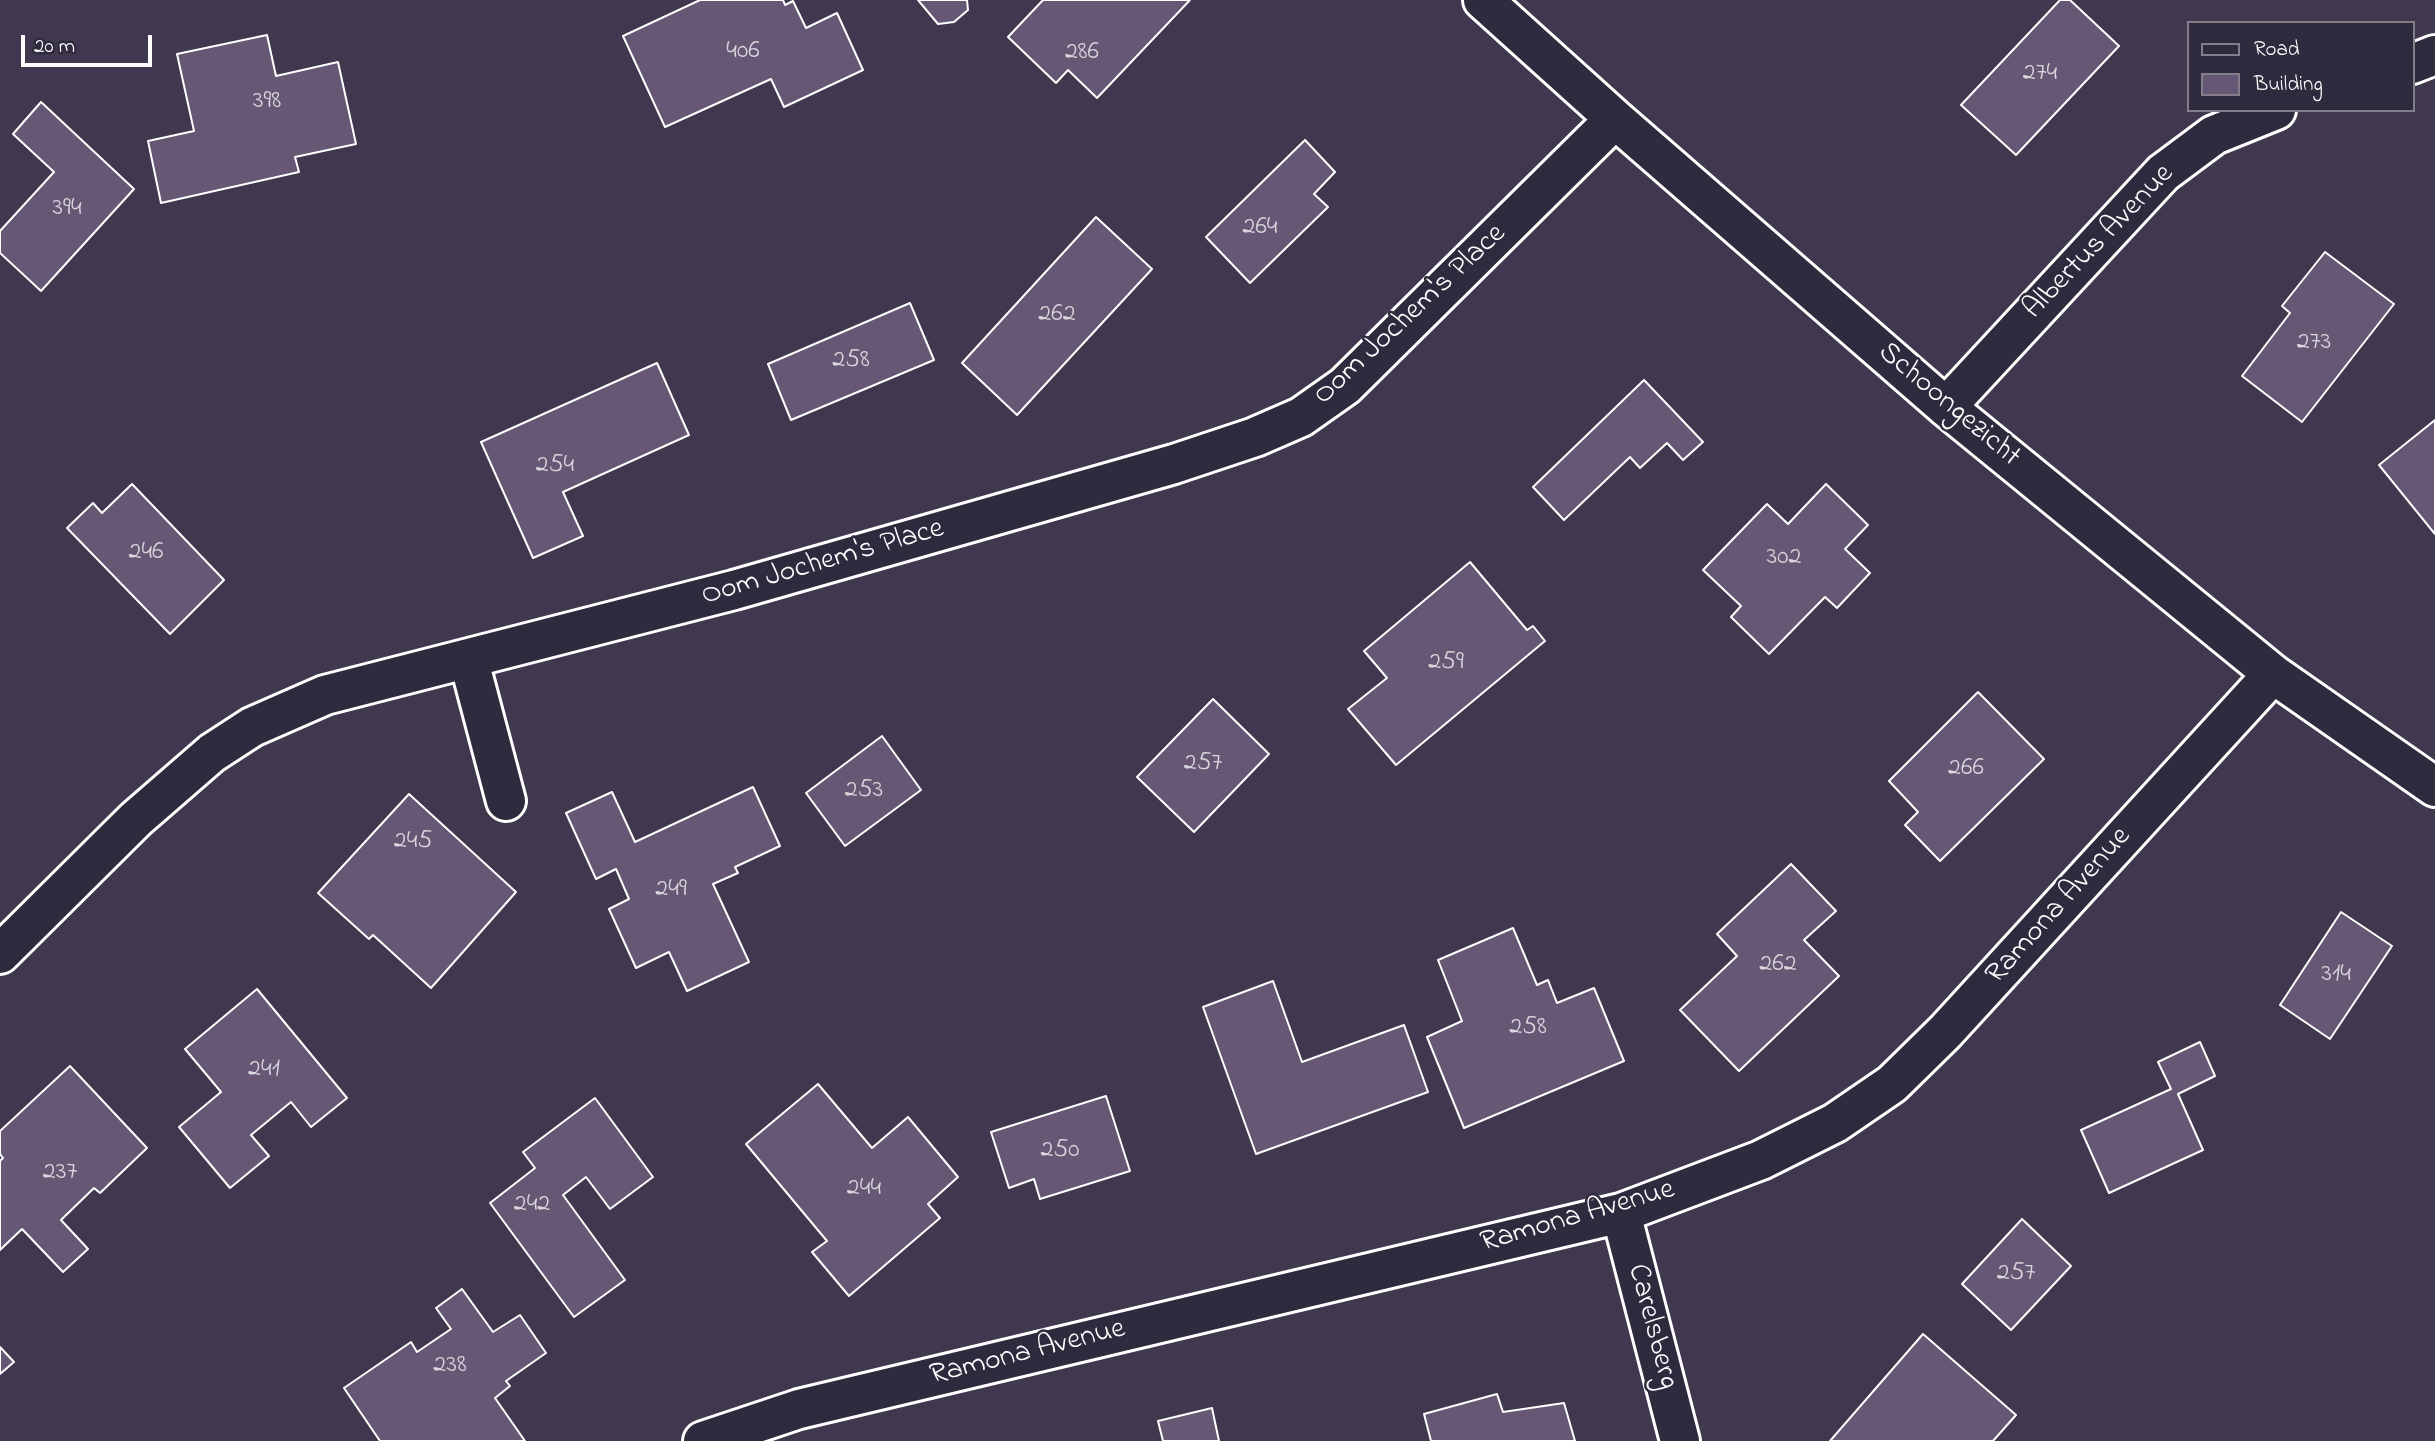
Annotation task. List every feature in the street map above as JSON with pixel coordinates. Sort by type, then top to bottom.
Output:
[{"type":"street","name":"Schoongezicht","points":[[1483,0],[1615,119],[1947,407],[2273,674],[2435,787]]},
{"type":"street","points":[[2414,63],[2435,55]]},
{"type":"street","name":"Albertus Avenue","points":[[1947,407],[2163,173],[2214,135],[2271,112]]},
{"type":"street","name":"Oom Jochem's Place","points":[[0,954],[164,793],[212,753],[252,727],[325,695],[469,661],[734,590],[1174,464],[1255,438],[1301,417],[1345,386],[1615,119]]},
{"type":"street","points":[[469,661],[506,802]]},
{"type":"street","name":"Ramona Avenue","points":[[703,1441],[799,1409],[1621,1213],[1761,1160],[1835,1123],[1892,1084],[1945,1032],[2273,674]]},
{"type":"street","name":"Carelsberg","points":[[1621,1213],[1680,1441]]},
{"type":"building","points":[[700,0],[783,0],[785,5],[793,1],[806,28],[837,13],[863,70],[784,107],[771,79],[665,127],[623,36]]},
{"type":"building","points":[[918,0],[967,0],[968,10],[954,22],[938,24]]},
{"type":"building","points":[[1043,0],[1190,0],[1097,98],[1068,70],[1056,83],[1008,37]]},
{"type":"building","points":[[2060,0],[2070,0],[2119,46],[2016,155],[1961,105]]},
{"type":"building","points":[[267,35],[276,76],[338,62],[356,144],[295,157],[299,172],[161,203],[148,141],[194,131],[177,54]]},
{"type":"building","points":[[41,102],[134,189],[41,291],[0,253],[0,231],[54,172],[13,134]]},
{"type":"building","points":[[1305,140],[1335,172],[1314,194],[1328,207],[1250,283],[1206,237]]},
{"type":"building","points":[[1096,217],[1152,269],[1017,415],[962,363]]},
{"type":"building","points":[[2325,252],[2394,304],[2302,422],[2242,376],[2290,313],[2282,306]]},
{"type":"building","points":[[910,303],[934,360],[791,420],[768,364]]},
{"type":"building","points":[[657,363],[689,435],[563,492],[583,536],[533,558],[481,442]]},
{"type":"building","points":[[1644,380],[1703,442],[1683,460],[1667,443],[1640,468],[1630,457],[1564,520],[1533,487]]},
{"type":"building","points":[[2435,420],[2435,534],[2379,465]]},
{"type":"building","points":[[132,484],[224,580],[170,634],[67,528],[93,503],[102,513]]},
{"type":"building","points":[[1826,484],[1868,525],[1845,549],[1870,573],[1837,608],[1825,597],[1769,654],[1731,617],[1741,606],[1703,570],[1767,504],[1788,524]]},
{"type":"building","points":[[1470,562],[1527,630],[1533,626],[1545,641],[1396,765],[1348,709],[1387,678],[1364,651]]},
{"type":"building","points":[[1978,692],[2044,759],[1940,861],[1905,825],[1918,812],[1889,781]]},
{"type":"building","points":[[1213,699],[1269,754],[1194,832],[1137,777]]},
{"type":"building","points":[[882,736],[921,790],[845,846],[806,793]]},
{"type":"building","points":[[753,787],[780,846],[735,867],[738,873],[713,884],[749,962],[687,991],[669,952],[636,968],[609,909],[629,899],[616,869],[596,879],[566,813],[612,792],[635,842]]},
{"type":"building","points":[[409,794],[516,892],[431,988],[373,935],[369,939],[318,893]]},
{"type":"building","points":[[1791,864],[1836,911],[1804,940],[1839,976],[1739,1071],[1680,1010],[1737,956],[1717,934]]},
{"type":"building","points":[[2341,912],[2392,946],[2330,1039],[2280,1005]]},
{"type":"building","points":[[1513,928],[1537,985],[1548,980],[1557,1003],[1594,988],[1624,1061],[1464,1128],[1427,1037],[1462,1021],[1438,960]]},
{"type":"building","points":[[1273,981],[1302,1062],[1404,1025],[1428,1092],[1256,1154],[1203,1007]]},
{"type":"building","points":[[257,989],[347,1098],[311,1127],[291,1102],[251,1135],[269,1156],[230,1188],[179,1127],[221,1092],[185,1049]]},
{"type":"building","points":[[2200,1042],[2215,1076],[2178,1094],[2203,1150],[2109,1193],[2081,1130],[2171,1089],[2158,1062]]},
{"type":"building","points":[[70,1066],[147,1148],[100,1193],[94,1188],[61,1220],[88,1249],[63,1272],[22,1229],[0,1250],[0,1161],[3,1158],[0,1154],[0,1131]]},
{"type":"building","points":[[818,1084],[872,1148],[908,1117],[958,1177],[928,1204],[940,1218],[849,1296],[812,1252],[827,1241],[746,1144]]},
{"type":"building","points":[[1106,1096],[1130,1171],[1040,1199],[1034,1179],[1009,1188],[991,1132]]},
{"type":"building","points":[[595,1098],[653,1177],[610,1209],[586,1177],[563,1195],[625,1280],[574,1317],[490,1203],[535,1168],[523,1152]]},
{"type":"building","points":[[2022,1219],[2071,1266],[2011,1330],[1962,1284]]},
{"type":"building","points":[[462,1289],[493,1332],[520,1315],[546,1353],[506,1381],[510,1386],[495,1398],[525,1441],[380,1441],[344,1388],[411,1342],[417,1352],[451,1329],[436,1308]]},
{"type":"building","points":[[1923,1334],[2016,1415],[1993,1441],[1830,1441]]},
{"type":"building","points":[[0,1347],[14,1362],[0,1374]]},
{"type":"building","points":[[1497,1394],[1503,1412],[1564,1403],[1575,1441],[1431,1441],[1424,1414]]},
{"type":"building","points":[[1212,1408],[1219,1441],[1163,1441],[1158,1421]]}]
